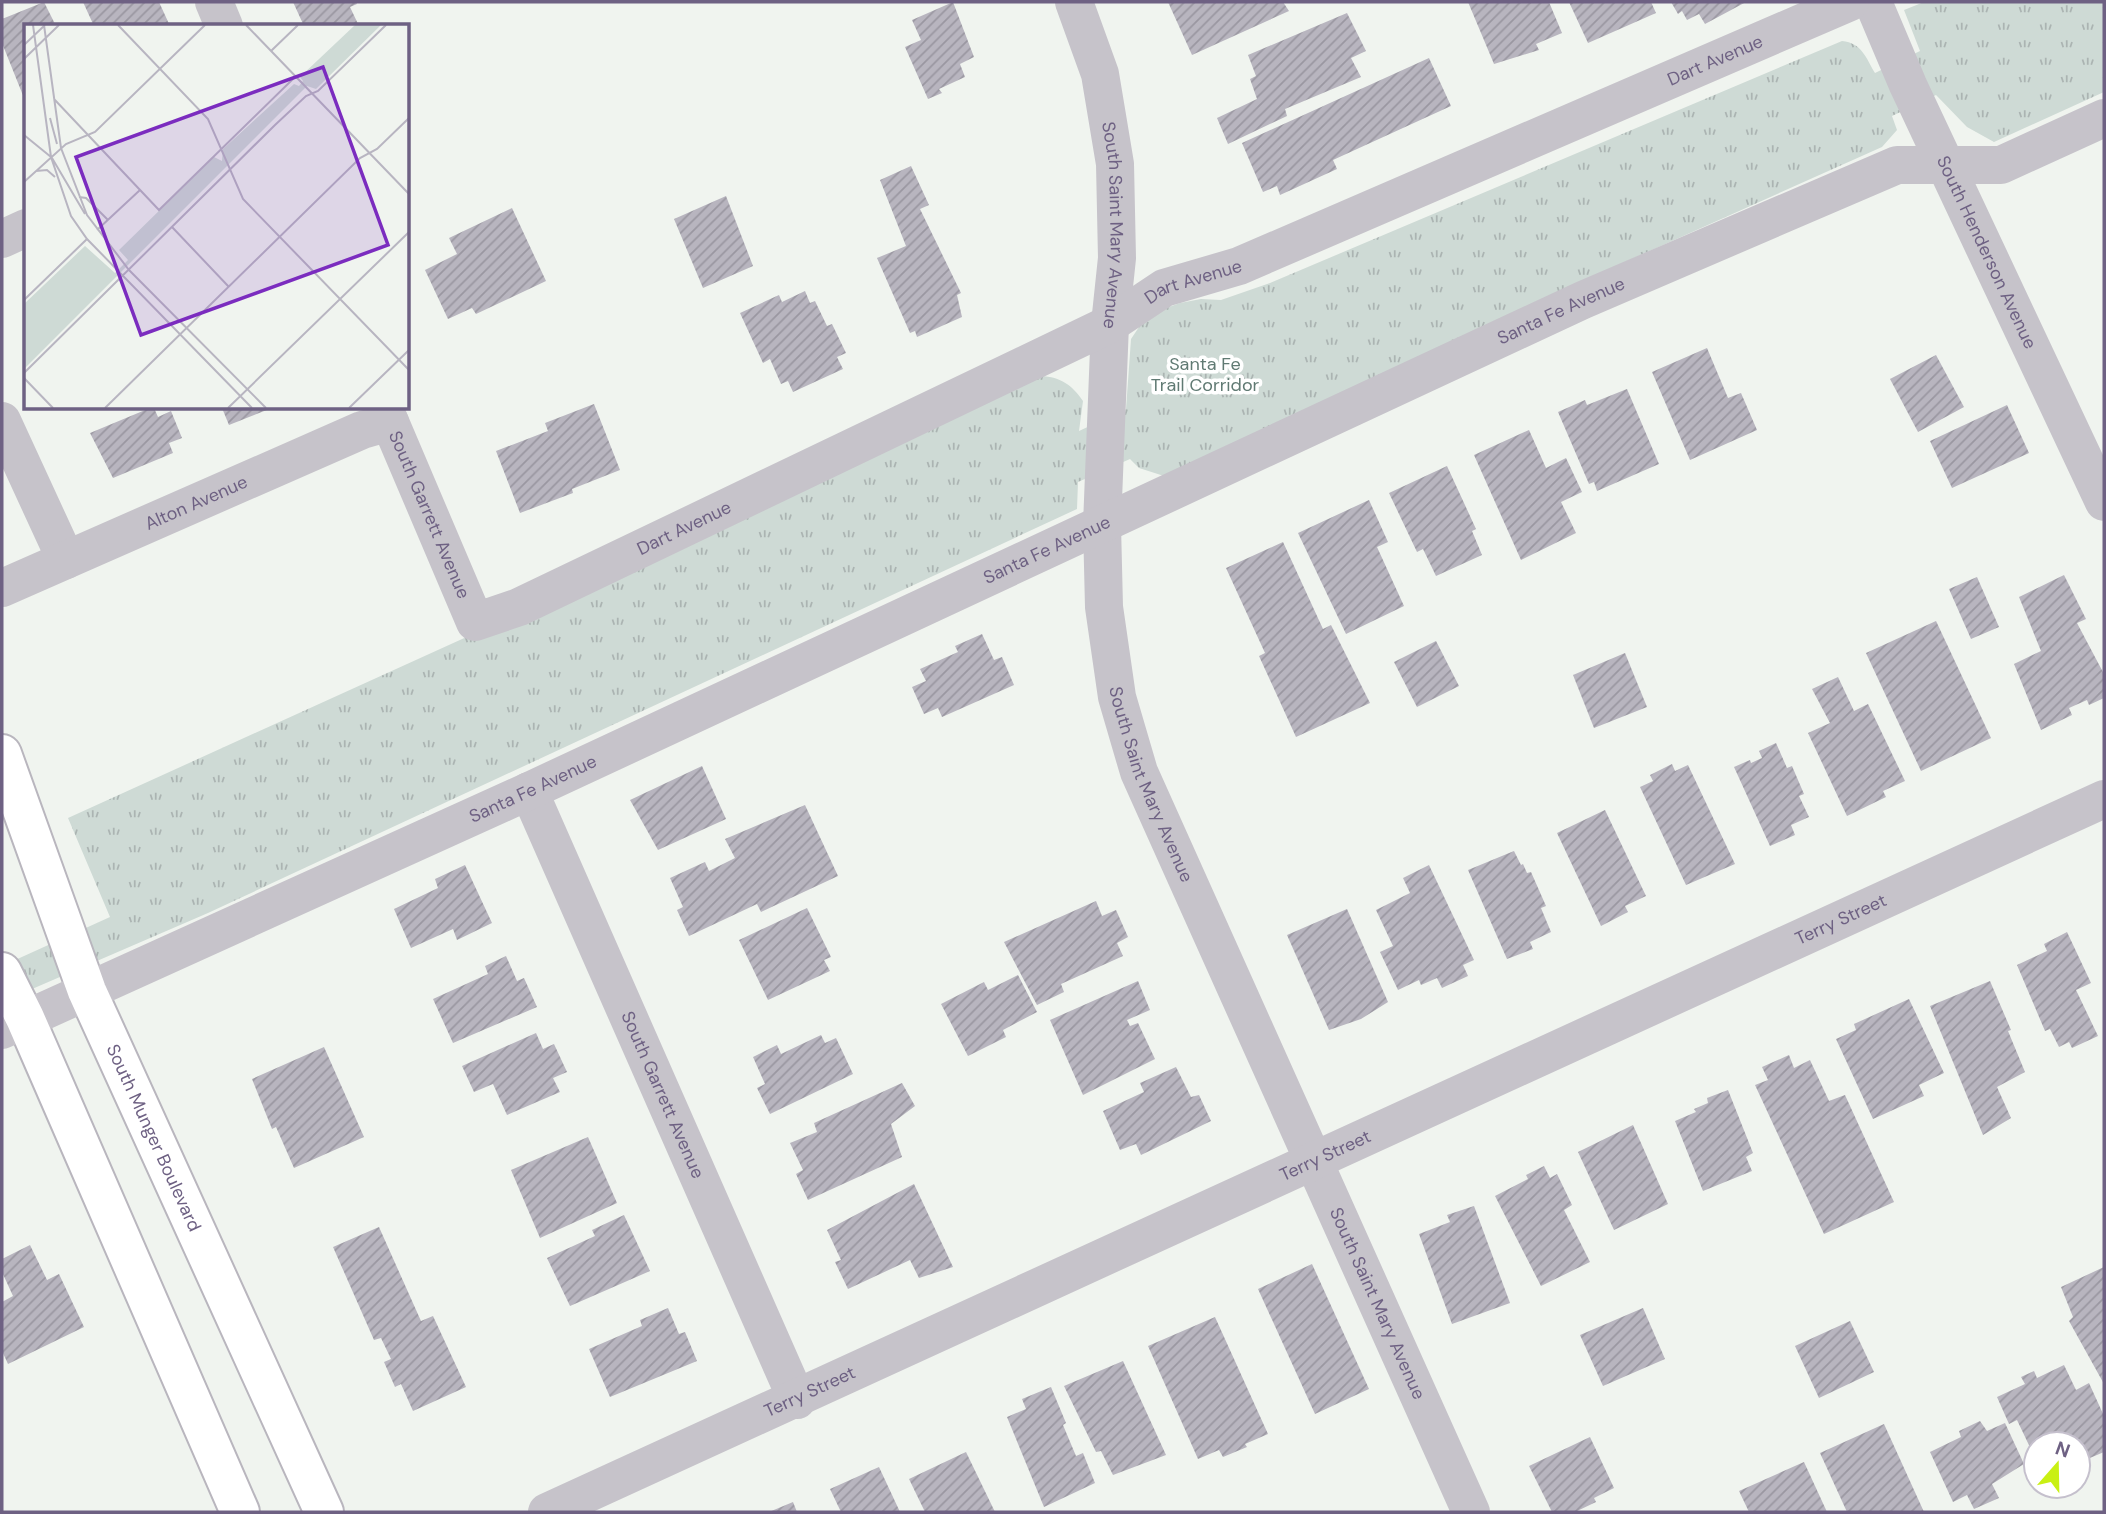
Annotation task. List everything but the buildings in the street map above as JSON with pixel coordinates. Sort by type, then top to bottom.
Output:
[{"type":"main road","name":"South Munger Boulevard","points":[[2,754],[87,991],[324,1512]]},
{"type":"main road","points":[[2,972],[13,1024],[240,1512]]},
{"type":"street","points":[[214,2],[223,24]]},
{"type":"street","name":"South Saint Mary Avenue","points":[[1074,2],[1100,74],[1115,164],[1117,258],[1110,324],[1102,525],[1104,607],[1117,697],[1139,772],[1471,1512]]},
{"type":"street","name":"Dart Avenue","points":[[475,622],[519,607],[1110,324],[1164,288],[1239,266],[1850,2]]},
{"type":"street","name":"South Henderson Avenue","points":[[1873,2],[1908,85],[2104,502]]},
{"type":"street","name":"Santa Fe Avenue","points":[[13,1024],[529,791],[1583,300],[1897,164],[2001,164],[2104,118]]},
{"type":"street","points":[[2,239],[24,229]]},
{"type":"street","name":"South Garrett Avenue","points":[[387,415],[475,622]]},
{"type":"street","name":"Alton Avenue","points":[[2,588],[362,430],[387,415]]},
{"type":"street","points":[[2,421],[66,560]]},
{"type":"street","name":"South Garrett Avenue","points":[[529,791],[797,1400]]},
{"type":"street","name":"Terry Street","points":[[547,1512],[797,1400],[2104,799]]},
{"type":"green space","name":"Santa Fe Trail Corridor","points":[[1924,2],[2104,2],[2104,92],[1994,142],[1967,127],[1936,95],[1892,116],[1897,130],[1882,147],[1605,271],[1164,476],[1139,468],[1130,459],[1078,482],[1077,509],[208,913],[2,1002],[2,966],[110,917],[68,818],[1041,376],[1065,383],[1075,390],[1083,401],[1079,431],[1126,409],[1131,339],[1147,315],[1180,303],[1201,299],[1221,300],[1270,283],[1842,41],[1859,48],[1875,73],[1920,51],[1904,10]]}]
